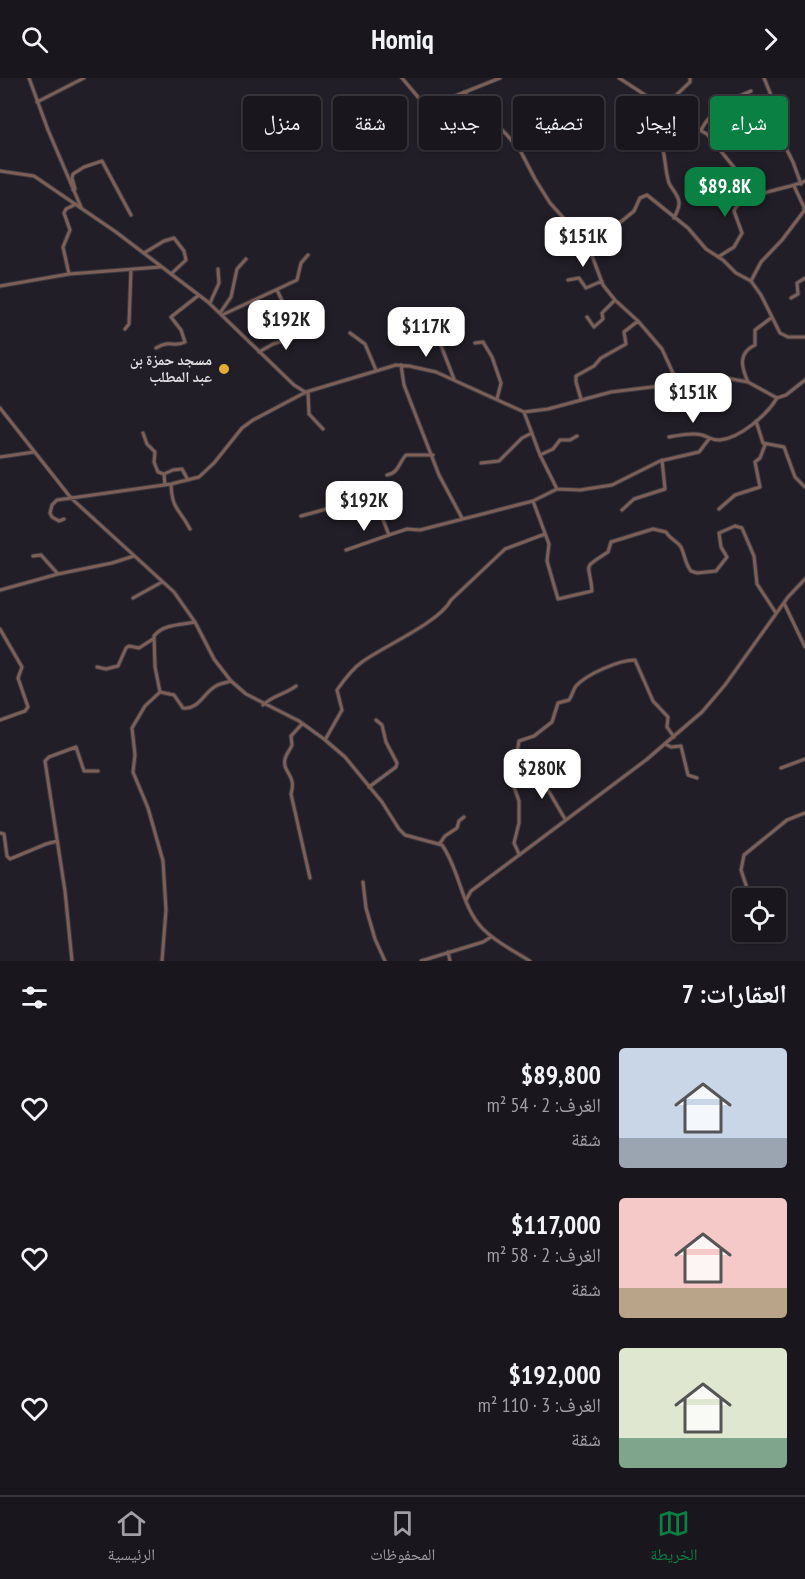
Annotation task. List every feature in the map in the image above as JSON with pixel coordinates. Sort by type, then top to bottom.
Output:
[{"type":"street","points":[[29,78],[82,208]]},
{"type":"street","points":[[38,102],[84,78]]},
{"type":"street","points":[[402,78],[427,106],[500,78]]},
{"type":"street","points":[[619,78],[647,96]]},
{"type":"street","points":[[675,96],[690,82],[690,78]]},
{"type":"street","points":[[718,258],[734,247],[742,232],[734,208],[753,197],[803,182],[774,124],[775,105],[764,78]]},
{"type":"street","points":[[701,130],[713,113],[730,101],[752,91]]},
{"type":"street","points":[[464,92],[521,152],[545,196],[590,248],[602,281],[615,300],[638,321],[662,349],[678,384]]},
{"type":"street","points":[[698,128],[707,134],[737,171],[744,187],[753,197]]},
{"type":"street","points":[[664,150],[663,158],[669,183],[680,205],[674,218]]},
{"type":"street","points":[[73,190],[75,189],[71,176],[74,172],[102,161],[131,215]]},
{"type":"street","points":[[0,171],[34,176],[82,208],[210,303],[294,386],[307,392]]},
{"type":"street","points":[[751,281],[761,262],[782,240],[804,211],[794,186]]},
{"type":"street","points":[[590,248],[634,211],[638,200],[643,196],[648,196],[688,228],[706,249],[736,273],[751,281],[761,295],[777,329],[784,336],[805,337]]},
{"type":"street","points":[[69,274],[63,247],[70,230],[64,213],[66,209],[76,204]]},
{"type":"street","points":[[144,253],[174,238],[184,251],[186,260],[171,274]]},
{"type":"street","points":[[221,314],[297,280],[301,263],[308,255]]},
{"type":"street","points":[[221,314],[231,297],[237,269],[246,259]]},
{"type":"street","points":[[0,286],[69,274],[162,267]]},
{"type":"street","points":[[125,329],[129,324],[131,268]]},
{"type":"street","points":[[210,303],[219,283],[218,269]]},
{"type":"street","points":[[568,280],[579,278],[586,288],[602,281]]},
{"type":"street","points":[[791,297],[798,294],[797,283],[805,278]]},
{"type":"street","points":[[277,290],[296,330],[299,332],[312,327]]},
{"type":"street","points":[[156,348],[168,342],[178,345],[185,342],[181,330],[171,317],[199,295]]},
{"type":"street","points":[[587,317],[594,327],[603,319],[602,313],[615,300]]},
{"type":"street","points":[[748,382],[744,374],[743,354],[756,343],[755,330],[771,318]]},
{"type":"street","points":[[581,399],[576,376],[594,366],[600,358],[626,345],[624,332],[638,321]]},
{"type":"street","points":[[434,325],[454,380]]},
{"type":"street","points":[[350,333],[365,344],[376,370]]},
{"type":"street","points":[[259,352],[273,344],[305,334]]},
{"type":"street","points":[[476,344],[483,342],[492,357],[501,383],[497,399]]},
{"type":"street","points":[[64,519],[59,521],[51,517],[50,509],[57,500],[165,485],[199,477],[208,470],[247,423],[307,392],[376,370],[401,365],[422,368],[454,380],[524,412],[548,409],[611,392],[726,378],[748,382],[777,398]]},
{"type":"street","points":[[401,365],[404,385],[442,480],[463,519]]},
{"type":"street","points":[[669,437],[702,435],[708,439],[719,440],[733,437],[756,421],[777,398],[786,395],[805,380]]},
{"type":"street","points":[[307,392],[309,414],[323,429]]},
{"type":"street","points":[[0,408],[71,498],[174,592],[195,622],[214,659],[231,681],[263,705],[302,724],[345,757],[405,835],[440,843],[475,919],[491,937],[530,961]]},
{"type":"street","points":[[524,412],[540,455],[557,489]]},
{"type":"street","points":[[719,509],[735,495],[760,487],[755,462],[760,458],[765,445],[756,421]]},
{"type":"street","points":[[143,433],[147,444],[155,452],[154,462],[157,470],[164,474]]},
{"type":"street","points":[[481,463],[499,461],[522,438],[532,433]]},
{"type":"street","points":[[540,455],[553,448],[560,440],[570,440],[577,436]]},
{"type":"street","points":[[346,550],[407,529],[420,530],[533,501],[557,489],[580,490],[612,485],[662,460],[699,452],[708,439]]},
{"type":"street","points":[[765,445],[784,447],[795,477],[805,488]]},
{"type":"street","points":[[0,457],[34,452]]},
{"type":"street","points":[[387,474],[398,469],[406,455],[433,455]]},
{"type":"street","points":[[622,510],[634,499],[664,489],[662,460]]},
{"type":"street","points":[[164,474],[182,469],[188,480]]},
{"type":"street","points":[[164,474],[165,485]]},
{"type":"street","points":[[171,484],[174,505],[190,529]]},
{"type":"street","points":[[301,516],[370,497],[376,504],[389,535]]},
{"type":"street","points":[[533,501],[549,544],[547,561],[556,596],[560,600],[592,591],[588,569],[590,562],[608,552],[609,544],[613,541],[645,531],[662,530],[680,546],[691,571],[712,572],[727,559],[721,547],[719,533],[739,526],[744,530],[754,556],[757,584],[776,613]]},
{"type":"street","points":[[325,740],[342,710],[337,690],[360,663],[416,630],[444,610],[451,600],[505,549],[545,534]]},
{"type":"street","points":[[33,556],[41,555],[58,573]]},
{"type":"street","points":[[0,590],[58,573],[112,563],[134,556]]},
{"type":"street","points":[[466,900],[471,891],[665,744],[702,712],[725,685],[776,613],[805,579]]},
{"type":"street","points":[[133,598],[162,582]]},
{"type":"street","points":[[784,603],[805,647]]},
{"type":"street","points":[[97,668],[118,666],[126,648],[141,647],[153,639],[158,631],[195,622]]},
{"type":"street","points":[[0,629],[22,667],[18,678],[28,707],[25,711],[0,720]]},
{"type":"street","points":[[153,639],[154,667],[160,692]]},
{"type":"street","points":[[519,854],[514,843],[519,801],[508,767],[518,754],[519,741],[534,736],[552,722],[558,703],[569,700],[576,687],[585,679],[610,666],[630,660],[637,662],[641,676],[656,706],[668,717],[667,727],[674,737]]},
{"type":"street","points":[[160,692],[171,694],[183,708],[189,709],[216,686],[231,681]]},
{"type":"street","points":[[263,705],[272,697],[287,693],[296,686]]},
{"type":"street","points":[[160,692],[148,703],[133,724],[135,755],[132,772],[148,808],[161,851],[166,910],[162,961]]},
{"type":"street","points":[[369,786],[396,767],[397,763],[386,742],[382,725],[376,720]]},
{"type":"street","points":[[302,724],[291,736],[292,745],[285,763],[294,783],[291,794],[310,878]]},
{"type":"street","points":[[665,744],[671,747],[681,746],[688,775],[697,778]]},
{"type":"street","points":[[72,961],[65,891],[45,761],[76,747],[84,771],[98,771]]},
{"type":"street","points":[[781,768],[805,759]]},
{"type":"street","points":[[514,785],[543,787],[548,790],[566,819]]},
{"type":"street","points":[[747,888],[741,870],[744,855],[787,820],[805,813]]},
{"type":"street","points":[[440,843],[445,836],[457,828],[459,821],[464,817]]},
{"type":"street","points":[[0,833],[4,834],[10,859],[46,844],[57,842]]},
{"type":"street","points":[[363,882],[366,908],[375,939],[385,961]]},
{"type":"street","points":[[462,890],[471,891]]},
{"type":"street","points":[[421,961],[483,942],[491,937]]},
{"type":"street","points":[[448,952],[450,961]]},
{"type":"place","name":"مسجد حمزة بن عبد المطلب","points":[[224,369]]}]
